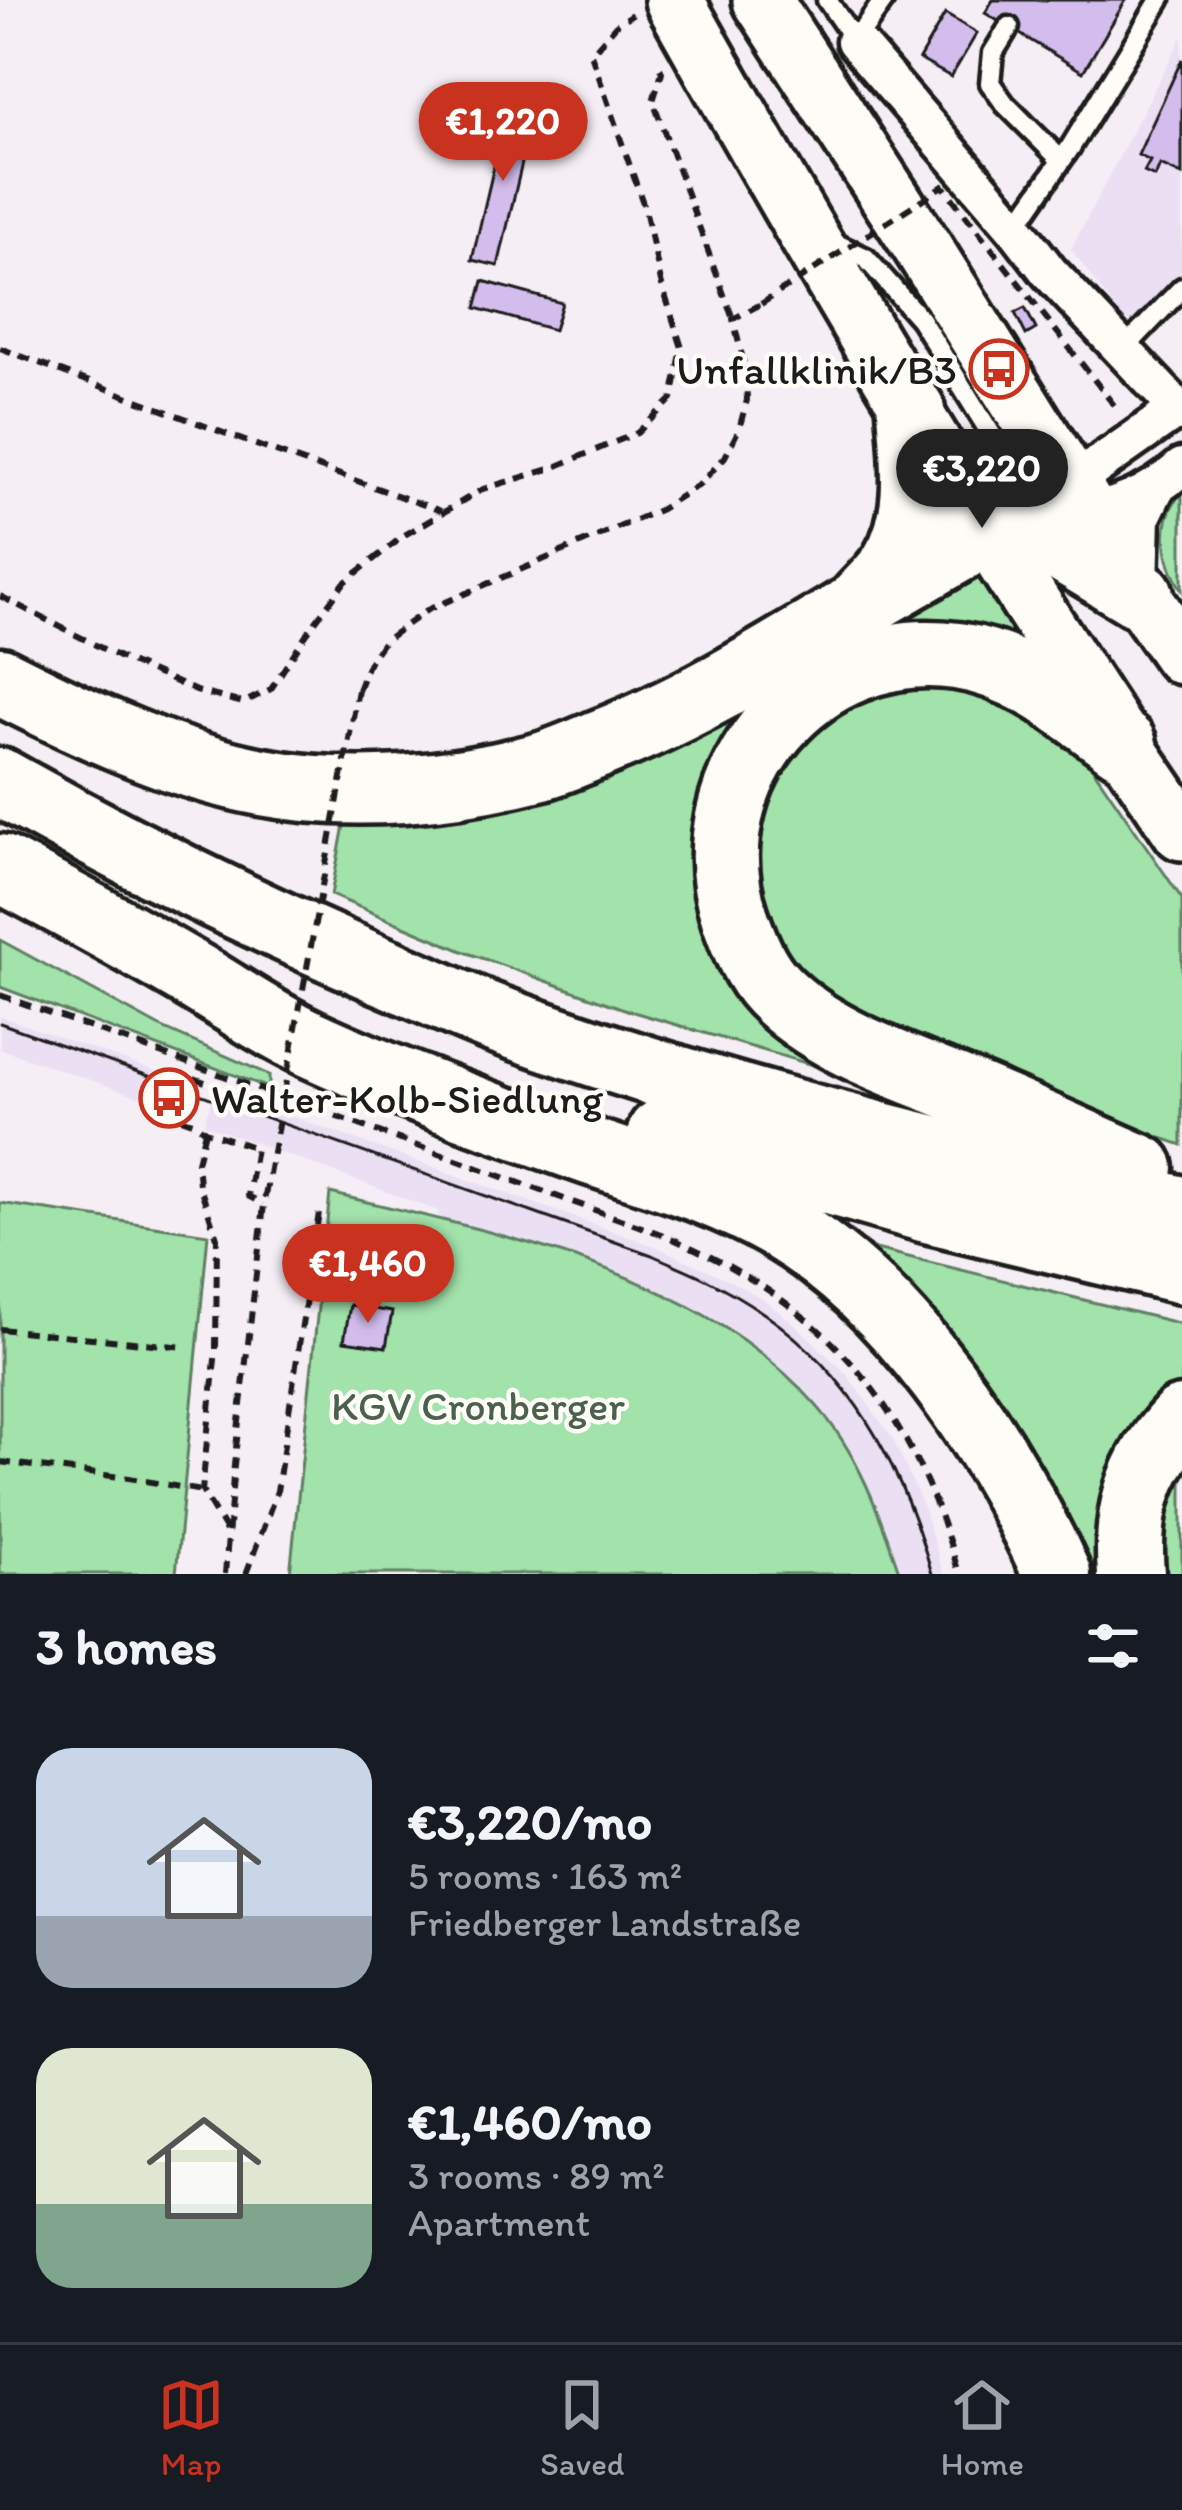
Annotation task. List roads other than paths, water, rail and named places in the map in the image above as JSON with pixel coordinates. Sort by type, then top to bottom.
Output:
[{"type":"highway","points":[[856,608],[895,563],[907,538],[914,498],[911,410]]},
{"type":"highway","points":[[0,681],[115,735],[200,766],[258,782],[379,790],[472,780],[545,765],[634,730],[710,693],[1031,511],[1064,549],[1140,595]]},
{"type":"highway","points":[[1123,745],[1033,682],[984,662],[919,654],[859,666],[790,708],[754,753],[734,800],[724,856],[726,881],[736,922],[755,966],[772,989],[826,1030],[891,1063],[1182,1186]]},
{"type":"highway","points":[[0,782],[186,882],[489,1016],[803,1117],[1182,1210]]},
{"type":"highway","points":[[0,868],[307,1042],[570,1144],[724,1197],[815,1249],[860,1287],[908,1338],[986,1441],[1017,1491],[1057,1574]]},
{"type":"highway","points":[[118,931],[386,1036],[635,1125],[927,1209],[1182,1270]]},
{"type":"highway","points":[[908,1338],[966,1446],[1005,1574]]},
{"type":"highway","points":[[1131,1574],[1132,1509],[1163,1441],[1182,1420]]},
{"type":"main road","points":[[762,0],[1031,511],[1043,622],[1182,831]]},
{"type":"main road","points":[[653,7],[802,228],[911,410],[1031,511]]},
{"type":"main road","points":[[1140,595],[1182,655]]},
{"type":"street","points":[[855,41],[1049,272],[1180,411],[1031,511]]},
{"type":"street","points":[[1031,511],[1129,501],[1169,477]]},
{"type":"street","points":[[1140,595],[1140,530],[1147,504],[1169,477]]},
{"type":"lane","points":[[827,0],[855,41],[884,0]]},
{"type":"lane","points":[[1015,228],[1160,0]]},
{"type":"lane","points":[[1009,27],[993,53],[990,83],[1060,159]]},
{"type":"lane","points":[[802,228],[866,258],[920,319],[1004,455],[1031,511]]},
{"type":"lane","points":[[1121,351],[1182,288]]},
{"type":"tram line","points":[[0,1023],[652,1255],[719,1286],[798,1340],[857,1406],[901,1485],[932,1574]]},
{"type":"place","name":"Unfallklinik/B3","points":[[999,369]]},
{"type":"place","name":"Walter-Kolb-Siedlung","points":[[169,1098]]},
{"type":"park label","name":"KGV Cronberger","points":[[478,1405]]}]
